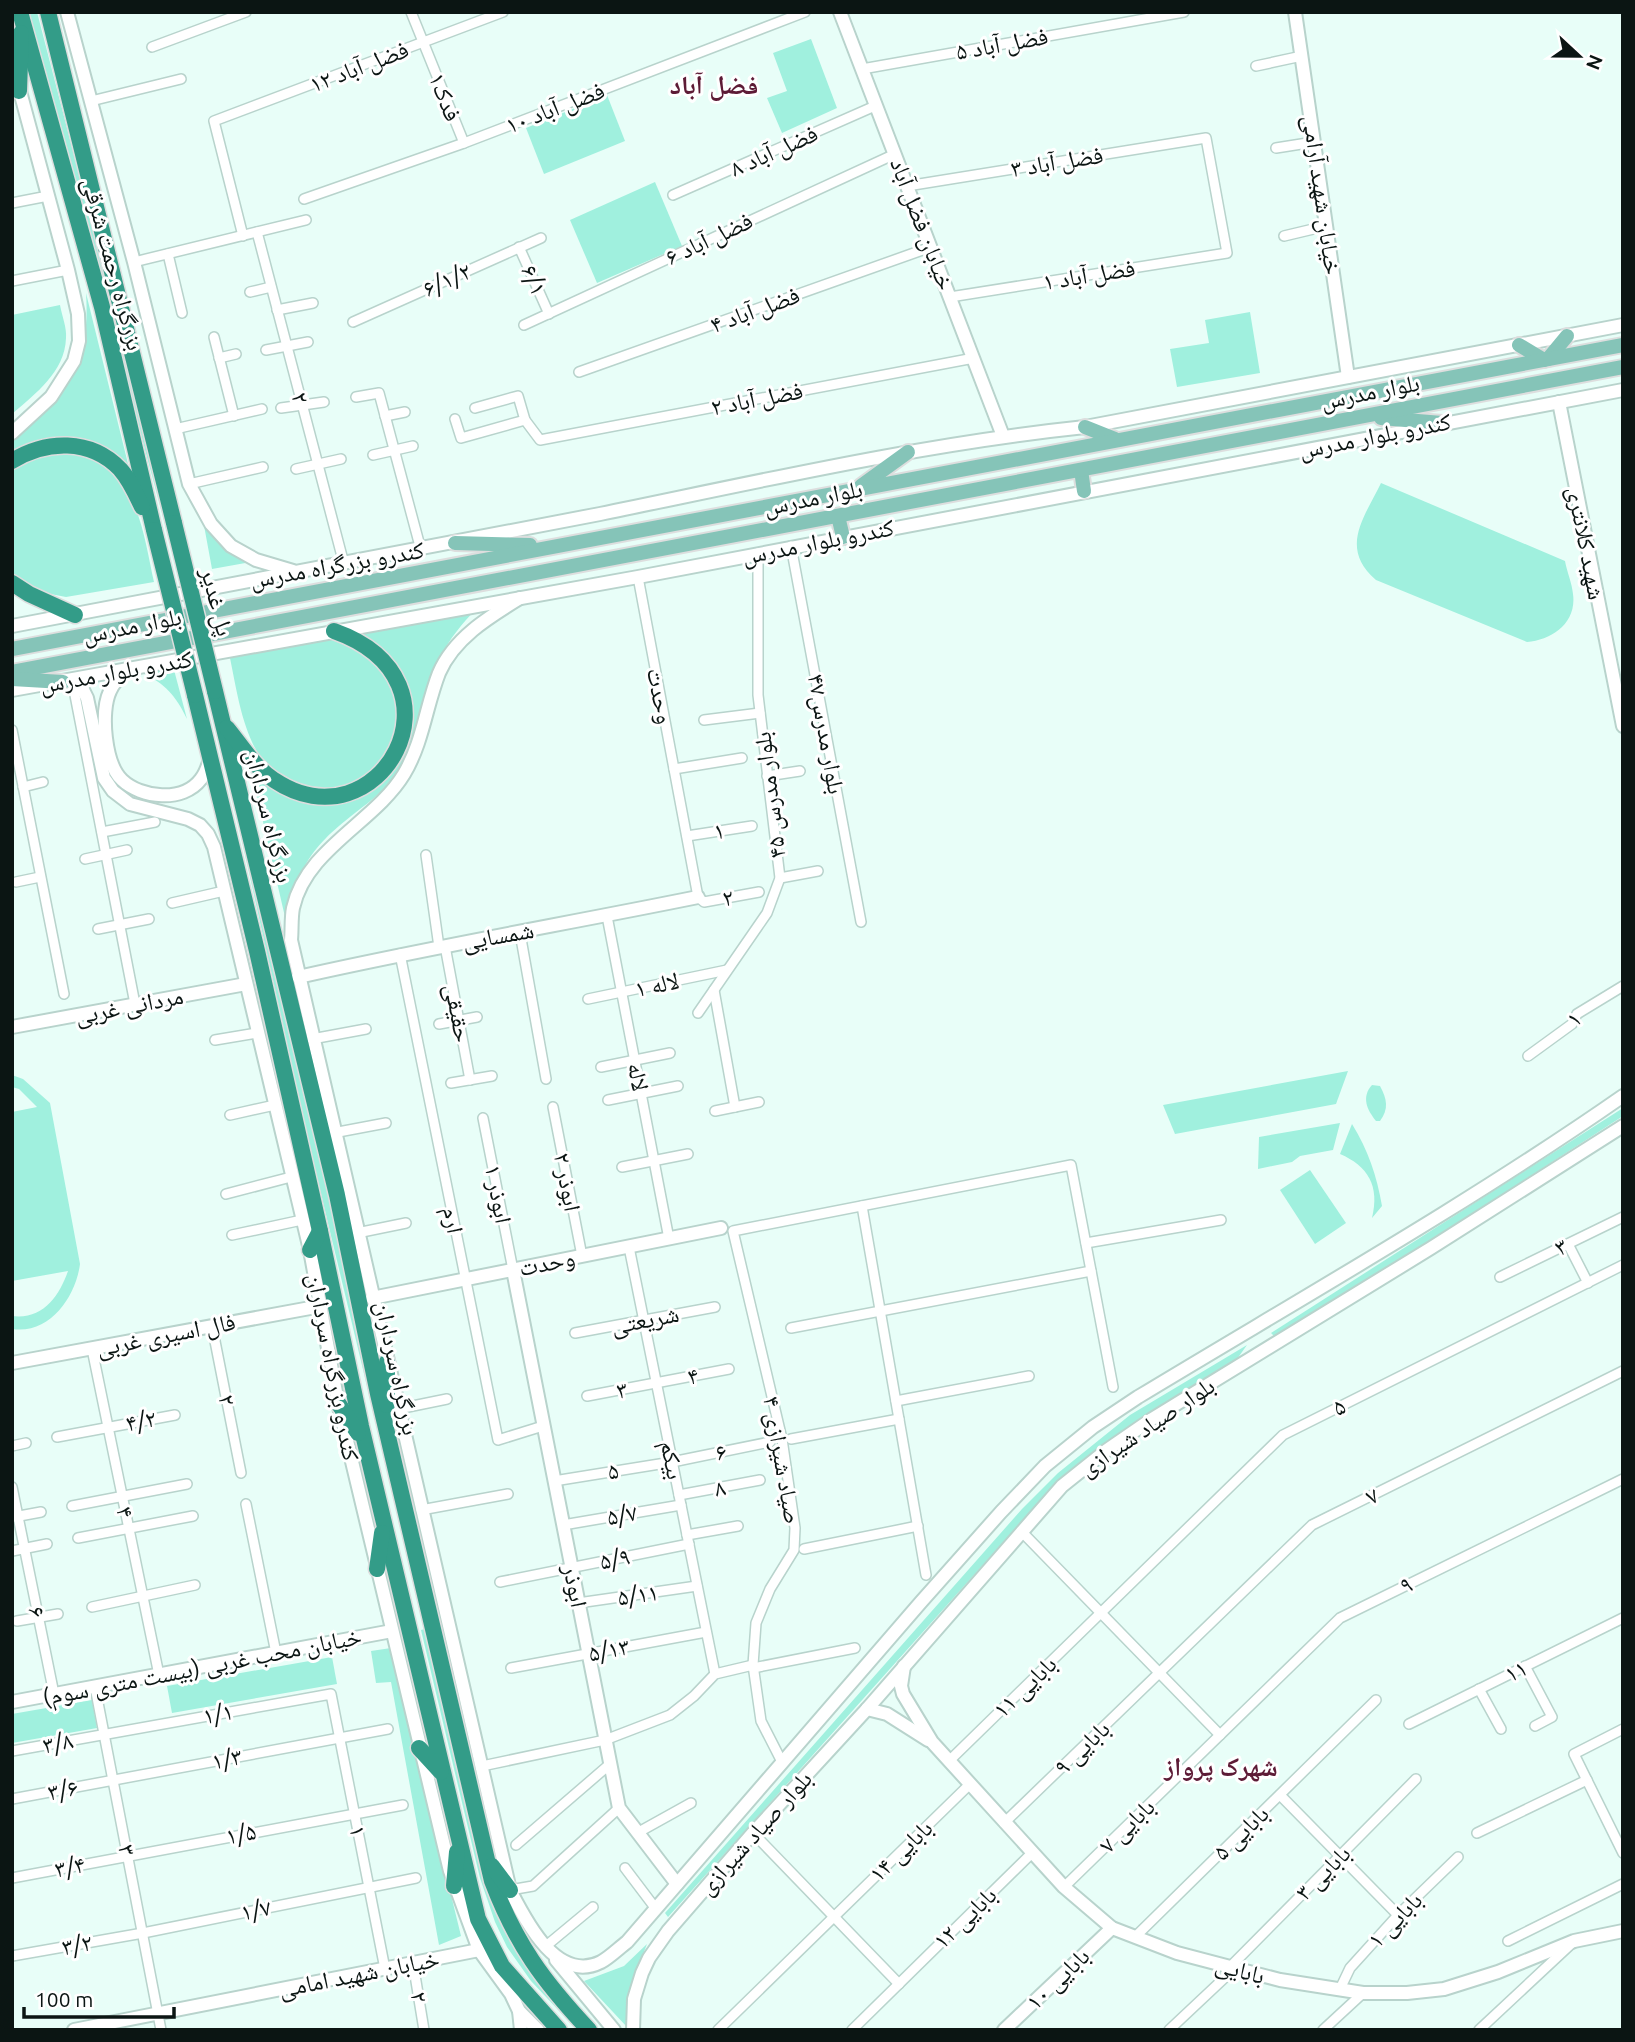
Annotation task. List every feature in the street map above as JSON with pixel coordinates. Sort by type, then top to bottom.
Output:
[{"type":"highway","name":"بزرگراه رحمت شرقی","points":[[48,12],[174,523]]},
{"type":"highway","name":"بزرگراه رحمت شرقی","points":[[21,15],[102,307],[154,530]]},
{"type":"highway","points":[[19,91],[21,15]]},
{"type":"highway","points":[[12,461],[25,454],[57,445],[91,450],[120,469],[130,482],[154,530]]},
{"type":"highway","name":"پل غدیر","points":[[174,523],[215,691]]},
{"type":"highway","name":"پل غدیر","points":[[154,530],[195,695]]},
{"type":"highway","points":[[12,583],[29,594],[75,615]]},
{"type":"highway","points":[[223,723],[272,779],[297,791],[309,795],[335,796],[365,785],[376,776],[392,759],[402,737],[406,712],[400,688],[384,662],[367,645],[334,631]]},
{"type":"highway","name":"بزرگراه سرداران","points":[[215,691],[337,1195],[388,1436],[485,1857],[503,1910],[527,1955],[551,1989],[589,2030]]},
{"type":"highway","name":"بزرگراه سرداران","points":[[195,695],[310,1222],[478,1919],[502,1966],[559,2030]]},
{"type":"highway","points":[[337,1195],[358,1239]]},
{"type":"highway","points":[[310,1222],[310,1250]]},
{"type":"highway","points":[[387,1362],[388,1436]]},
{"type":"highway","points":[[338,1403],[364,1441]]},
{"type":"highway","points":[[377,1569],[384,1523]]},
{"type":"highway","points":[[404,1610],[427,1604]]},
{"type":"highway","points":[[419,1748],[443,1775]]},
{"type":"highway","points":[[454,1886],[457,1835]]},
{"type":"highway","points":[[485,1857],[510,1890]]},
{"type":"main road","points":[[67,12],[134,262],[189,484],[211,524],[231,546],[256,560],[296,572]]},
{"type":"main road","name":"خیابان فضل آباد","points":[[840,12],[1003,436]]},
{"type":"main road","name":"خیابان شهید آرامی","points":[[1295,12],[1348,377]]},
{"type":"main road","points":[[12,64],[68,270],[78,314],[79,341],[77,352],[51,397],[12,433]]},
{"type":"main road","points":[[12,122],[27,118]]},
{"type":"main road","points":[[455,543],[908,452],[1003,436],[1085,427],[1623,325]]},
{"type":"main road","points":[[1519,345],[1546,359],[1567,336]]},
{"type":"main road","name":"بلوار مدرس","points":[[12,649],[1623,345]]},
{"type":"main road","name":"بلوار مدرس","points":[[12,672],[1623,367]]},
{"type":"main road","name":"کندرو بلوار مدرس","points":[[12,690],[69,684],[128,670],[334,631],[638,577],[1623,390]]},
{"type":"main road","name":"شهید کلانتری","points":[[1559,402],[1623,726]]},
{"type":"main road","points":[[1365,417],[1442,424]]},
{"type":"main road","points":[[1085,427],[1116,439]]},
{"type":"main road","points":[[858,489],[908,452]]},
{"type":"main road","points":[[1081,470],[1084,491]]},
{"type":"main road","points":[[838,516],[843,537]]},
{"type":"main road","points":[[604,537],[608,560]]},
{"type":"main road","points":[[455,543],[559,545]]},
{"type":"main road","name":"کندرو بزرگراه مدرس","points":[[12,626],[455,543]]},
{"type":"main road","name":"کندرو بزرگراه سرداران","points":[[520,598],[481,623],[447,659],[439,673],[417,749],[404,773],[389,796],[325,854],[306,878],[294,906],[291,940],[510,1890],[549,1951]]},
{"type":"main road","points":[[128,670],[117,679],[105,705],[104,729],[111,762],[119,778],[141,792],[156,796],[177,793],[191,788],[201,779],[210,760]]},
{"type":"main road","points":[[12,679],[69,684],[82,688],[87,698],[104,778],[113,791],[130,804],[188,819],[200,825],[208,834],[214,847],[291,1177],[310,1222]]},
{"type":"main road","name":"شمسایی","points":[[298,977],[400,954],[698,897]]},
{"type":"main road","name":"مردانی غربی","points":[[12,1027],[246,984]]},
{"type":"main road","name":"بلوار صیاد شیرازی","points":[[549,1951],[568,1965],[587,1966],[601,1962],[627,1942],[921,1602],[1045,1466],[1116,1412],[1553,1143],[1623,1096]]},
{"type":"main road","name":"بلوار صیاد شیرازی","points":[[633,2030],[634,1999],[649,1958],[668,1931],[1062,1486],[1152,1419],[1623,1126]]},
{"type":"main road","name":"وحدت","points":[[372,1298],[727,1230]]},
{"type":"main road","name":"کندرو بزرگراه سرداران","points":[[310,1250],[338,1403],[454,1886],[479,1950],[511,1994],[519,2011]]},
{"type":"main road","name":"ابوذر","points":[[513,1270],[619,1808],[677,1885]]},
{"type":"main road","name":"فال اسیری غربی","points":[[12,1363],[321,1306]]},
{"type":"main road","points":[[1245,1332],[1258,1355]]},
{"type":"main road","name":"خیابان محب غربی (بیست متری سوم)","points":[[12,1702],[392,1631]]},
{"type":"main road","name":"بابایی","points":[[905,1666],[901,1686],[903,1694],[932,1742],[1064,1887],[1112,1927],[1177,1953],[1280,1980],[1363,1993],[1408,1993],[1444,1989],[1498,1972],[1574,1941],[1623,1931]]},
{"type":"main road","name":"بابایی","points":[[867,1709],[887,1714],[932,1742]]},
{"type":"main road","points":[[653,1913],[653,1925],[668,1931]]},
{"type":"main road","name":"بابایی ۱۰","points":[[1004,2030],[1112,1927]]},
{"type":"main road","name":"خیابان شهید امامی","points":[[74,2030],[479,1950]]},
{"type":"main road","points":[[549,1951],[614,2030]]},
{"type":"main road","points":[[519,2011],[521,2030]]},
{"type":"main road","points":[[519,2011],[538,2030]]},
{"type":"street","points":[[152,47],[246,12]]},
{"type":"street","name":"فدک۱","points":[[411,12],[464,143]]},
{"type":"street","name":"فضل آباد ۱۲","points":[[243,236],[214,121],[503,12]]},
{"type":"street","name":"فضل آباد ۱۰","points":[[304,199],[464,143],[805,12]]},
{"type":"street","name":"فضل آباد ۵","points":[[862,69],[1184,12]]},
{"type":"street","points":[[1256,66],[1302,57]]},
{"type":"street","points":[[91,101],[181,79]]},
{"type":"street","name":"فضل آباد ۸","points":[[673,195],[876,106]]},
{"type":"street","name":"فضل آباد ۳","points":[[907,186],[1206,138],[1227,253]]},
{"type":"street","points":[[1276,148],[1314,142]]},
{"type":"street","name":"فضل آباد ۶","points":[[524,325],[895,154]]},
{"type":"street","points":[[12,203],[48,196]]},
{"type":"street","points":[[134,262],[306,220]]},
{"type":"street","points":[[1284,236],[1326,226]]},
{"type":"street","name":"۲","points":[[257,232],[344,564]]},
{"type":"street","name":"۶/۱/۲","points":[[353,322],[541,238]]},
{"type":"street","name":"۶/۱","points":[[519,247],[549,314]]},
{"type":"street","name":"فضل آباد ۴","points":[[579,372],[931,247]]},
{"type":"street","name":"فضل آباد ۱","points":[[950,297],[1227,253]]},
{"type":"street","points":[[168,254],[182,313]]},
{"type":"street","points":[[12,281],[68,270]]},
{"type":"street","points":[[250,292],[271,287]]},
{"type":"street","points":[[277,310],[313,303]]},
{"type":"street","points":[[214,337],[234,416]]},
{"type":"street","points":[[266,350],[308,342]]},
{"type":"street","points":[[219,358],[236,354]]},
{"type":"street","name":"فضل آباد ۲","points":[[525,420],[540,440],[974,358]]},
{"type":"street","points":[[356,397],[379,393],[421,550]]},
{"type":"street","points":[[455,419],[461,438],[525,420],[518,396],[475,408]]},
{"type":"street","points":[[281,408],[324,402]]},
{"type":"street","points":[[175,429],[262,409]]},
{"type":"street","points":[[385,416],[405,412]]},
{"type":"street","points":[[373,455],[413,446]]},
{"type":"street","points":[[296,469],[341,459]]},
{"type":"street","points":[[189,484],[263,467]]},
{"type":"street","name":"بلوار مدرس۴۷","points":[[792,546],[861,922]]},
{"type":"street","name":"۴۵ بلوار مدرس","points":[[698,1013],[768,914],[780,878],[760,713],[758,553]]},
{"type":"street","name":"وحدت","points":[[638,577],[698,897]]},
{"type":"street","points":[[69,684],[102,832],[135,1004]]},
{"type":"street","points":[[704,720],[760,713]]},
{"type":"street","points":[[12,730],[64,994]]},
{"type":"street","points":[[674,769],[742,758]]},
{"type":"street","points":[[767,776],[800,771]]},
{"type":"street","points":[[23,787],[43,782]]},
{"type":"street","points":[[102,832],[155,822]]},
{"type":"street","name":"۱","points":[[687,836],[752,827]]},
{"type":"street","points":[[85,859],[127,850]]},
{"type":"street","name":"حقیقی","points":[[426,855],[470,1080]]},
{"type":"street","points":[[780,878],[818,871]]},
{"type":"street","points":[[16,883],[40,877]]},
{"type":"street","points":[[172,903],[224,891]]},
{"type":"street","name":"۲","points":[[698,897],[704,902],[760,892]]},
{"type":"street","name":"لاله","points":[[607,915],[669,1239]]},
{"type":"street","points":[[98,929],[149,919]]},
{"type":"street","points":[[520,933],[547,1079]]},
{"type":"street","name":"ارم","points":[[400,954],[498,1440],[543,1426]]},
{"type":"street","name":"لاله ۱","points":[[588,999],[727,970]]},
{"type":"street","name":"۱","points":[[1528,1056],[1572,1024],[1577,1014],[1623,986]]},
{"type":"street","points":[[714,990],[735,1107]]},
{"type":"street","points":[[439,1024],[477,1017]]},
{"type":"street","points":[[312,1039],[366,1028]]},
{"type":"street","points":[[215,1040],[257,1033]]},
{"type":"street","points":[[601,1067],[670,1053]]},
{"type":"street","points":[[451,1083],[492,1076]]},
{"type":"street","points":[[608,1100],[678,1086]]},
{"type":"street","points":[[715,1111],[758,1102]]},
{"type":"street","points":[[230,1115],[275,1105]]},
{"type":"street","name":"ابوذر ۲","points":[[553,1107],[582,1256]]},
{"type":"street","name":"ابوذر ۱","points":[[483,1118],[513,1270]]},
{"type":"street","points":[[334,1133],[386,1123]]},
{"type":"street","points":[[622,1167],[688,1154]]},
{"type":"street","points":[[727,1230],[1071,1165],[1113,1387]]},
{"type":"street","points":[[226,1194],[291,1177]]},
{"type":"street","points":[[862,1206],[926,1575]]},
{"type":"street","name":"۳","points":[[1500,1278],[1623,1217]]},
{"type":"street","points":[[1086,1243],[1221,1220]]},
{"type":"street","points":[[233,1235],[310,1222]]},
{"type":"street","points":[[358,1239],[406,1223]]},
{"type":"street","name":"صیاد شیرازی ۴","points":[[727,1230],[782,1439],[796,1528],[794,1550],[770,1589],[756,1623],[753,1666],[761,1721],[782,1762]]},
{"type":"street","points":[[1568,1244],[1588,1283]]},
{"type":"street","name":"بیکم","points":[[629,1247],[715,1674]]},
{"type":"street","name":"۵","points":[[1100,1612],[1283,1435],[1623,1265]]},
{"type":"street","points":[[791,1328],[1091,1272]]},
{"type":"street","name":"شریعتی","points":[[575,1333],[715,1307]]},
{"type":"street","name":"۲","points":[[212,1326],[242,1473]]},
{"type":"street","name":"۴","points":[[92,1349],[159,1675]]},
{"type":"street","name":"۴","points":[[657,1383],[729,1369]]},
{"type":"street","name":"۷","points":[[1159,1673],[1312,1525],[1623,1371]]},
{"type":"street","points":[[896,1401],[1029,1377]]},
{"type":"street","name":"۳","points":[[587,1396],[657,1383]]},
{"type":"street","points":[[398,1409],[447,1399]]},
{"type":"street","name":"۴/۲","points":[[57,1437],[175,1415]]},
{"type":"street","points":[[791,1439],[899,1419]]},
{"type":"street","name":"۶","points":[[672,1462],[770,1442]]},
{"type":"street","points":[[12,1446],[26,1443]]},
{"type":"street","name":"۵","points":[[554,1481],[672,1462]]},
{"type":"street","name":"۹","points":[[1220,1735],[1340,1618],[1623,1479]]},
{"type":"street","name":"۸","points":[[680,1500],[761,1480]]},
{"type":"street","points":[[72,1506],[187,1483]]},
{"type":"street","name":"۶","points":[[12,1488],[15,1517],[54,1694]]},
{"type":"street","points":[[421,1510],[508,1494]]},
{"type":"street","name":"۵/۷","points":[[563,1525],[680,1500]]},
{"type":"street","points":[[246,1504],[275,1653]]},
{"type":"street","points":[[15,1517],[41,1512]]},
{"type":"street","points":[[78,1538],[193,1516]]},
{"type":"street","name":"۵/۹","points":[[500,1581],[571,1568],[738,1526]]},
{"type":"street","points":[[804,1549],[918,1526]]},
{"type":"street","points":[[1021,1531],[1220,1735]]},
{"type":"street","points":[[12,1551],[47,1544]]},
{"type":"street","points":[[92,1607],[195,1585]]},
{"type":"street","name":"۵/۱۱","points":[[578,1603],[697,1586]]},
{"type":"street","name":"بابایی ۱۱","points":[[949,1761],[1100,1612]]},
{"type":"street","points":[[17,1621],[58,1614]]},
{"type":"street","name":"۱۱","points":[[1409,1724],[1623,1618]]},
{"type":"street","name":"۵/۱۳","points":[[511,1668],[706,1632]]},
{"type":"street","points":[[482,1766],[605,1740],[670,1716],[715,1674],[855,1648]]},
{"type":"street","points":[[1525,1666],[1552,1717],[1535,1726]]},
{"type":"street","name":"بابایی ۹","points":[[1004,1823],[1159,1673]]},
{"type":"street","name":"۳","points":[[96,1686],[158,2013]]},
{"type":"street","points":[[1479,1689],[1501,1729]]},
{"type":"street","name":"۱","points":[[331,1694],[385,1969]]},
{"type":"street","name":"۱/۱","points":[[104,1734],[331,1694]]},
{"type":"street","name":"بابایی ۵","points":[[1135,1937],[1376,1700]]},
{"type":"street","name":"۱/۳","points":[[113,1780],[388,1729]]},
{"type":"street","points":[[1623,1729],[1574,1754],[1620,1839],[1623,1853]]},
{"type":"street","name":"۳/۸","points":[[12,1751],[104,1734]]},
{"type":"street","name":"بابایی ۷","points":[[1064,1887],[1220,1735]]},
{"type":"street","points":[[516,1845],[610,1764]]},
{"type":"street","name":"بابایی ۳","points":[[1169,2030],[1416,1779]]},
{"type":"street","name":"۳/۶","points":[[12,1799],[113,1780]]},
{"type":"street","points":[[1477,1833],[1587,1780]]},
{"type":"street","name":"بابایی ۱۴","points":[[718,2030],[969,1785]]},
{"type":"street","points":[[1280,1795],[1398,1915]]},
{"type":"street","points":[[637,1833],[691,1803]]},
{"type":"street","name":"۱/۵","points":[[128,1856],[403,1805]]},
{"type":"street","points":[[510,1890],[533,1886],[619,1808]]},
{"type":"street","points":[[753,1833],[899,1984]]},
{"type":"street","name":"بابایی ۱۲","points":[[852,2030],[1032,1853]]},
{"type":"street","name":"۳/۴","points":[[12,1878],[128,1856]]},
{"type":"street","name":"بابایی ۱","points":[[1340,1989],[1350,1968],[1398,1915],[1458,1857]]},
{"type":"street","points":[[625,1868],[653,1913]]},
{"type":"street","name":"۱/۷","points":[[143,1933],[416,1878]]},
{"type":"street","points":[[1508,1941],[1623,1884]]},
{"type":"street","points":[[549,1951],[593,1907]]},
{"type":"street","name":"۳/۲","points":[[12,1956],[143,1933]]},
{"type":"street","points":[[1479,2030],[1574,1941]]},
{"type":"street","name":"۲","points":[[413,1963],[424,2030]]},
{"type":"street","points":[[1323,2030],[1363,1993]]},
{"type":"street","points":[[158,2013],[161,2030]]},
{"type":"green space","points":[[28,12],[37,12],[174,542],[170,543]]},
{"type":"green space","points":[[811,39],[837,108],[782,133],[767,98],[787,91],[773,53]]},
{"type":"green space","points":[[607,95],[625,141],[544,174],[526,128]]},
{"type":"green space","points":[[655,182],[682,246],[597,283],[570,220]]},
{"type":"green space","points":[[86,293],[131,476],[101,448],[12,455],[12,440],[60,392],[78,360],[84,341]]},
{"type":"green space","points":[[60,305],[66,334],[60,361],[47,381],[12,414],[12,315]]},
{"type":"green space","points":[[1250,312],[1260,373],[1177,387],[1170,349],[1209,343],[1205,320]]},
{"type":"green space","points":[[56,451],[88,456],[105,465],[118,477],[136,509],[154,582],[66,597],[35,591],[12,576],[12,471],[30,458]]},
{"type":"green space","points":[[1381,483],[1565,561],[1573,594],[1571,613],[1567,621],[1554,634],[1527,642],[1376,580],[1365,568],[1357,544],[1362,521]]},
{"type":"green space","points":[[203,520],[212,536],[223,547],[251,562],[212,569]]},
{"type":"green space","points":[[476,609],[456,632],[441,657],[408,755],[401,768],[380,793],[325,839],[307,863],[295,892],[288,930],[249,761],[300,799],[380,781],[407,691],[394,663],[374,642],[357,631]]},
{"type":"green space","points":[[308,638],[335,638],[358,648],[387,678],[397,703],[397,723],[381,758],[360,778],[332,788],[317,788],[295,781],[278,773],[263,761],[243,719],[229,653]]},
{"type":"green space","points":[[173,666],[187,719],[169,691],[142,673]]},
{"type":"green space","points":[[209,692],[419,1587],[415,1587],[311,1152]]},
{"type":"green space","points":[[1348,1071],[1336,1104],[1175,1134],[1163,1105]]},
{"type":"green space","points":[[12,1075],[23,1079],[50,1103],[80,1264],[73,1288],[59,1311],[38,1326],[26,1329],[12,1329],[12,1316],[32,1314],[48,1305],[60,1290],[68,1271],[12,1281],[12,1112],[37,1107],[19,1089],[12,1087]]},
{"type":"green space","points":[[1372,1085],[1380,1086],[1385,1100],[1386,1108],[1380,1121],[1376,1121],[1366,1103]]},
{"type":"green space","points":[[1623,1108],[1623,1116],[1438,1236],[1274,1336],[1271,1333]]},
{"type":"green space","points":[[1340,1123],[1333,1150],[1300,1156],[1292,1162],[1258,1169],[1259,1137]]},
{"type":"green space","points":[[1352,1124],[1367,1153],[1380,1195],[1382,1206],[1372,1218],[1374,1196],[1370,1178],[1358,1165],[1340,1154]]},
{"type":"green space","points":[[1310,1170],[1346,1223],[1315,1244],[1280,1190]]},
{"type":"green space","points":[[1247,1345],[1237,1359],[1101,1446],[1061,1481],[668,1917],[665,1913],[1022,1509],[1058,1473],[1130,1415]]},
{"type":"green space","points":[[425,1629],[447,1705],[492,1900],[529,1969],[583,2030],[577,2030],[531,1981],[507,1947],[495,1922],[480,1878],[421,1630]]},
{"type":"green space","points":[[391,1648],[461,1936],[439,1945],[391,1682],[376,1683],[371,1651]]},
{"type":"green space","points":[[332,1657],[337,1684],[172,1713],[167,1686]]},
{"type":"green space","points":[[92,1700],[97,1728],[12,1743],[12,1714]]},
{"type":"green space","points":[[647,1944],[629,1991],[627,2027],[584,1981],[624,1966]]},
{"type":"district","name":"فضل آباد","points":[[714,85]]},
{"type":"district","name":"شهرک پرواز","points":[[1221,1767]]}]
